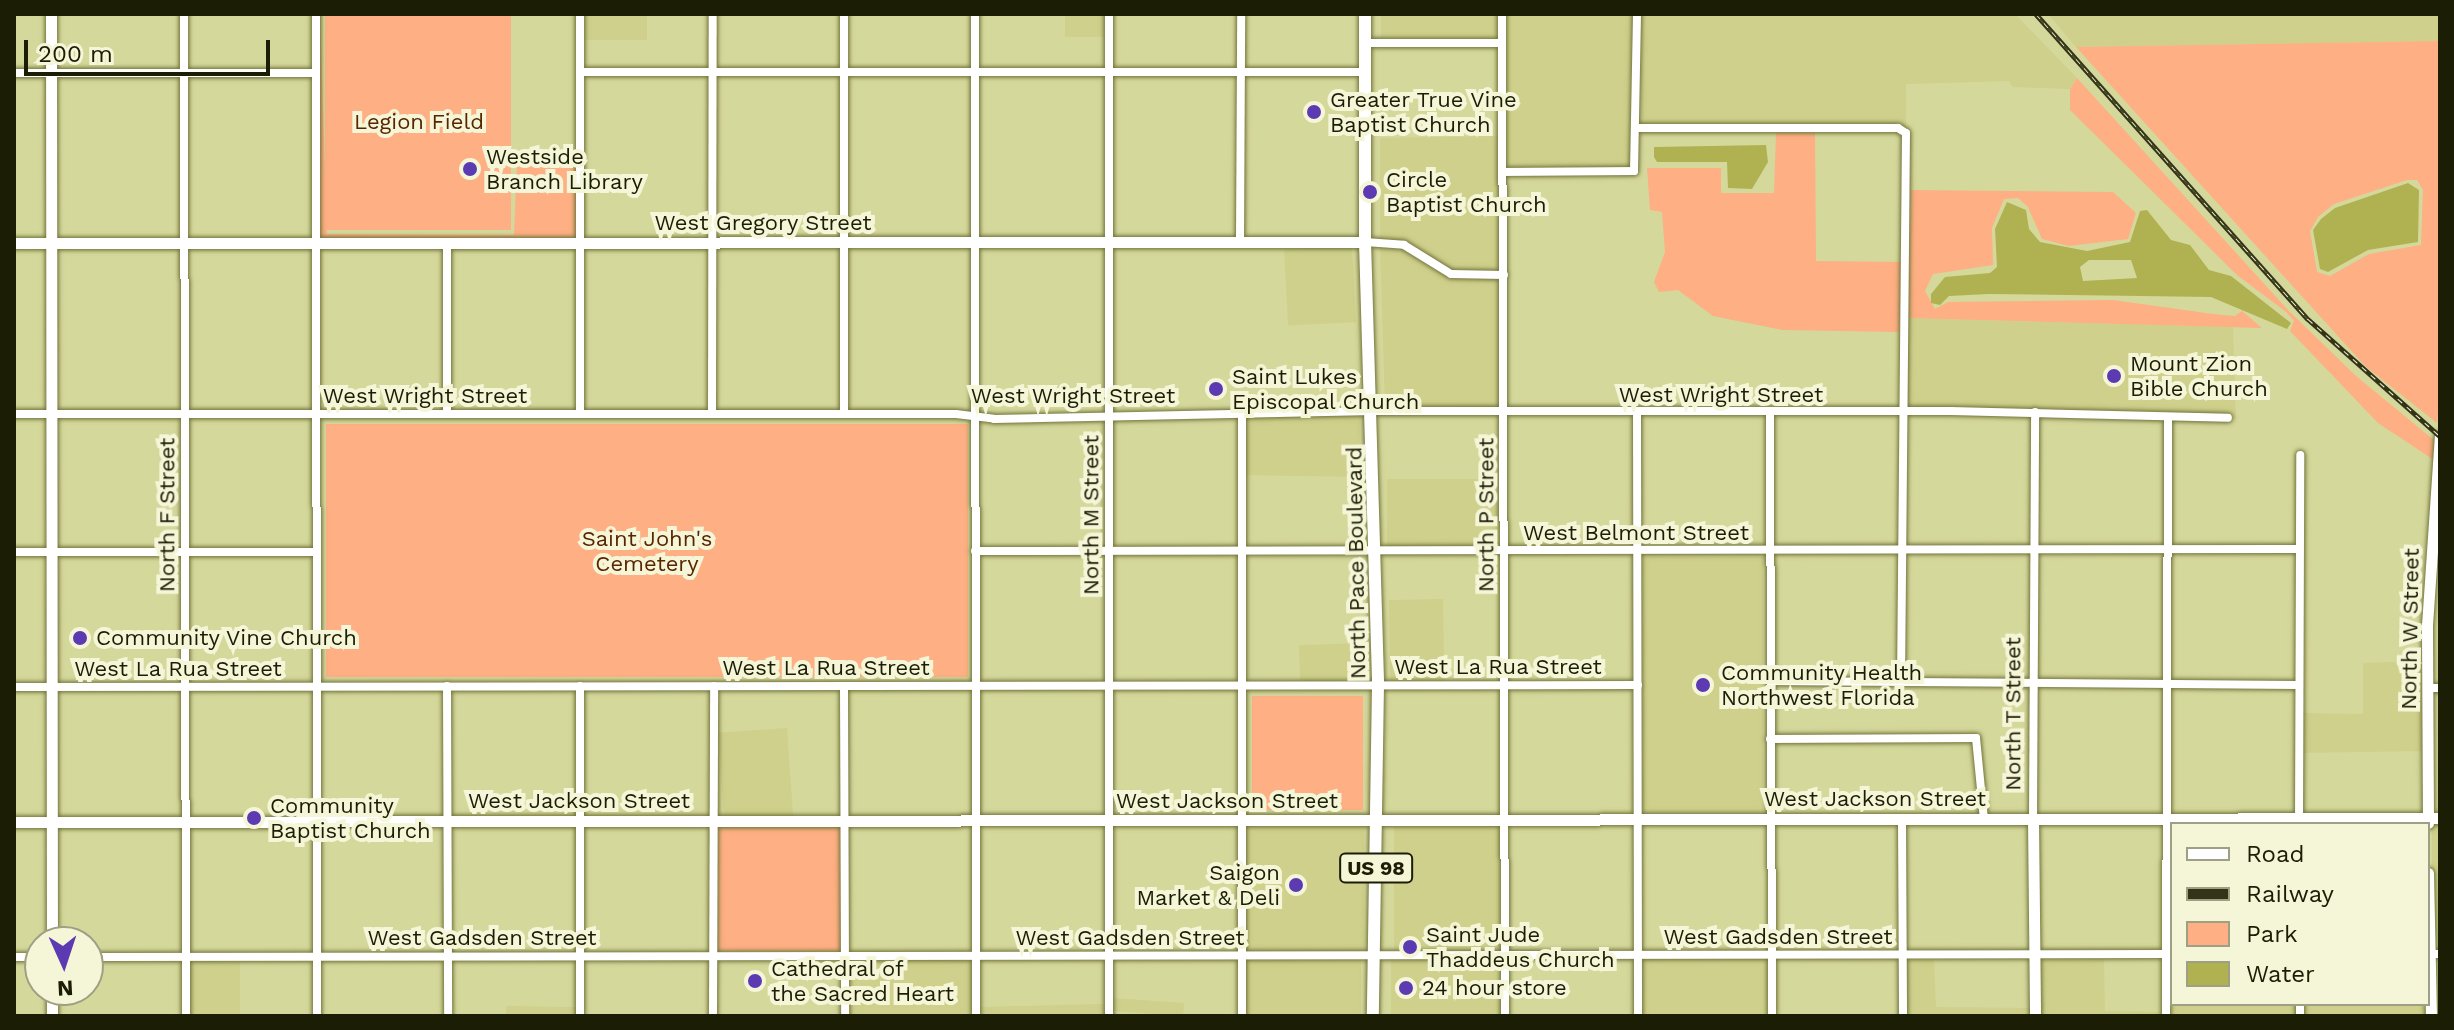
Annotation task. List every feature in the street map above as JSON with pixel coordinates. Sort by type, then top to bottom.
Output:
[{"type":"main road","name":"North Pace Boulevard","points":[[1365,14],[1365,242],[1373,411],[1378,685],[1373,1016]]},
{"type":"street","points":[[51,14],[52,926]]},
{"type":"street","name":"North F Street","points":[[184,14],[186,1016]]},
{"type":"street","points":[[316,14],[317,1016]]},
{"type":"street","points":[[580,14],[580,414]]},
{"type":"street","points":[[712,414],[713,14]]},
{"type":"street","points":[[844,14],[844,414]]},
{"type":"street","points":[[975,14],[976,1016]]},
{"type":"street","name":"North M Street","points":[[1109,14],[1109,1016]]},
{"type":"street","points":[[1240,242],[1241,14]]},
{"type":"street","name":"North P Street","points":[[1502,14],[1505,1016]]},
{"type":"street","points":[[1504,172],[1634,171],[1637,14]]},
{"type":"street","points":[[1366,43],[1502,43]]},
{"type":"street","points":[[580,72],[1366,72]]},
{"type":"street","points":[[14,73],[316,73]]},
{"type":"street","points":[[1637,128],[1903,131],[1901,682]]},
{"type":"street","name":"West Gregory Street","points":[[14,243],[1365,242],[1404,245],[1451,274],[1504,275]]},
{"type":"street","points":[[447,243],[447,414]]},
{"type":"street","name":"West Wright Street","points":[[14,414],[975,416],[1373,411],[2035,412],[2228,418]]},
{"type":"street","points":[[1242,412],[1242,1016]]},
{"type":"street","name":"North T Street","points":[[2035,412],[2035,1016]]},
{"type":"street","points":[[1637,413],[1638,1016]]},
{"type":"street","points":[[1770,413],[1772,1016]]},
{"type":"street","points":[[2166,1016],[2170,954],[2165,685],[2168,418]]},
{"type":"street","name":"North W Street","points":[[2432,820],[2440,436]]},
{"type":"street","points":[[2299,821],[2300,455]]},
{"type":"street","name":"West Belmont Street","points":[[975,551],[2298,549]]},
{"type":"street","points":[[14,552],[316,552]]},
{"type":"street","points":[[1770,681],[2298,685]]},
{"type":"street","name":"West La Rua Street","points":[[14,687],[1638,685]]},
{"type":"street","points":[[447,686],[448,1016]]},
{"type":"street","points":[[580,686],[580,1016]]},
{"type":"street","points":[[713,1016],[714,686]]},
{"type":"street","points":[[844,686],[845,1016]]},
{"type":"street","points":[[1770,739],[1976,738],[1984,819]]},
{"type":"street","points":[[1902,819],[1903,1016]]},
{"type":"street","name":"West Jackson Street","points":[[14,822],[2432,820]]},
{"type":"street","name":"West Gadsden Street","points":[[104,957],[2170,954]]},
{"type":"street","points":[[2430,995],[2431,1016]]},
{"type":"shaded area","points":[[584,14],[647,14],[647,40],[584,40]]},
{"type":"shaded area","points":[[1065,14],[1105,14],[1105,37],[1065,37]]},
{"type":"shaded area","points":[[1381,14],[1498,14],[1498,38],[1381,38]]},
{"type":"shaded area","points":[[1507,14],[1633,14],[1633,167],[1507,167]]},
{"type":"shaded area","points":[[1641,14],[2015,14],[2077,78],[2070,89],[2013,87],[2009,81],[1906,84],[1906,127],[1897,123],[1642,123]]},
{"type":"shaded area","points":[[2048,14],[2440,14],[2440,41],[2076,47]]},
{"type":"shaded area","points":[[1499,136],[1500,270],[1452,269],[1406,241],[1380,238],[1380,138]]},
{"type":"shaded area","points":[[1352,246],[1356,322],[1288,325],[1284,250]]},
{"type":"shaded area","points":[[1380,247],[1403,250],[1449,278],[1500,280],[1500,407],[1385,406]]},
{"type":"shaded area","points":[[1908,318],[2233,327],[2236,420],[2231,413],[1906,407]]},
{"type":"shaded area","points":[[1246,414],[1360,416],[1359,477],[1245,475]]},
{"type":"shaded area","points":[[1387,479],[1500,479],[1500,546],[1387,546]]},
{"type":"shaded area","name":"Community Health Northwest Florida","points":[[1643,557],[1763,557],[1763,812],[1643,812]]},
{"type":"shaded area","points":[[1443,599],[1444,681],[1390,682],[1389,600]]},
{"type":"shaded area","points":[[1363,643],[1364,680],[1300,682],[1299,645]]},
{"type":"shaded area","points":[[2423,661],[2424,751],[2303,753],[2302,713],[2363,714],[2363,663]]},
{"type":"shaded area","points":[[787,728],[793,816],[724,821],[718,733]]},
{"type":"shaded area","points":[[2432,823],[2440,823],[2440,949],[2432,949]]},
{"type":"shaded area","points":[[1246,825],[1364,825],[1364,951],[1246,951]]},
{"type":"shaded area","points":[[1394,825],[1500,825],[1500,950],[1394,950]]},
{"type":"shaded area","points":[[1642,957],[1768,959],[1767,1016],[1641,1014]]},
{"type":"shaded area","points":[[2104,959],[2105,1011],[2162,1012],[2161,1016],[2039,1016],[2038,960]]},
{"type":"shaded area","points":[[849,960],[972,960],[972,1016],[849,1016]]},
{"type":"shaded area","points":[[1246,960],[1361,960],[1361,1016],[1246,1016]]},
{"type":"shaded area","points":[[1391,960],[1501,960],[1501,1016],[1391,1016]]},
{"type":"shaded area","points":[[1907,960],[1934,960],[1936,1007],[2030,1008],[2030,1016],[1907,1016]]},
{"type":"shaded area","points":[[189,961],[240,961],[240,1016],[189,1016]]},
{"type":"shaded area","points":[[1113,998],[1184,1003],[1183,1016],[1112,1011]]},
{"type":"shaded area","points":[[1105,1004],[1105,1016],[980,1016],[980,1007]]},
{"type":"shaded area","points":[[506,1006],[576,1007],[576,1016],[506,1016]]},
{"type":"shaded area","points":[[2170,1006],[2296,1006],[2296,1016],[2170,1016]]},
{"type":"shaded area","points":[[2304,1006],[2426,1006],[2426,1016],[2304,1016]]},
{"type":"green space","points":[[320,14],[327,234],[514,235],[517,160],[576,158],[576,238],[320,239]]},
{"type":"green space","name":"Legion Field","points":[[325,14],[511,14],[511,230],[325,230]]},
{"type":"green space","points":[[2440,41],[2440,393],[2437,423],[2365,366],[2076,47]],"holes":[[[2407,180],[2417,180],[2423,190],[2421,245],[2369,254],[2330,276],[2317,272],[2310,231],[2318,217],[2334,204]]]},
{"type":"green space","points":[[2077,78],[2289,311],[2356,376],[2435,441],[2434,460],[2378,423],[2290,331],[2294,321],[2285,311],[2237,275],[2070,110],[2070,89]]},
{"type":"green space","points":[[1776,133],[1815,133],[1816,261],[1902,262],[1899,332],[1783,330],[1713,316],[1678,290],[1659,292],[1654,282],[1665,252],[1662,212],[1650,210],[1647,168],[1721,168],[1721,193],[1774,193]]},
{"type":"green space","points":[[1911,190],[2113,192],[2136,213],[2128,239],[2069,246],[2042,239],[2028,207],[2018,198],[2004,199],[1992,228],[1993,265],[1933,274],[1925,291],[1935,309],[1948,302],[2113,300],[2235,316],[2242,311],[2262,328],[1908,318]]},
{"type":"green space","name":"Saint John's Cemetery","points":[[326,424],[968,424],[968,677],[326,677]]},
{"type":"green space","points":[[1252,696],[1363,696],[1363,810],[1252,810]]},
{"type":"green space","points":[[718,826],[841,826],[841,951],[718,951]]},
{"type":"water","points":[[1766,145],[1768,162],[1752,189],[1728,188],[1727,162],[1657,162],[1654,157],[1654,147]]},
{"type":"water","points":[[2408,183],[2419,190],[2418,242],[2368,250],[2328,272],[2320,269],[2313,230],[2321,219],[2335,208]]},
{"type":"water","points":[[2007,202],[2026,210],[2029,229],[2040,242],[2087,251],[2130,242],[2140,211],[2147,210],[2171,240],[2190,245],[2209,270],[2231,276],[2291,323],[2287,329],[2211,297],[1989,294],[1949,296],[1940,305],[1931,303],[1931,294],[1945,277],[1990,273],[1997,267],[1995,229]],"holes":[[[2089,260],[2131,260],[2137,278],[2083,281],[2080,267]]]},
{"type":"railway","points":[[2036,14],[2308,319],[2440,436]]},
{"type":"place","name":"Greater True Vine Baptist Church","points":[[1314,112]]},
{"type":"place","name":"Westside Branch Library","points":[[470,169]]},
{"type":"place","name":"Circle Baptist Church","points":[[1370,192]]},
{"type":"place","name":"Mount Zion Bible Church","points":[[2114,376]]},
{"type":"place","name":"Saint Lukes Episcopal Church","points":[[1216,389]]},
{"type":"place","name":"Community Vine Church","points":[[80,638]]},
{"type":"place","name":"Community Health Northwest Florida","points":[[1703,685]]},
{"type":"place","name":"Community Baptist Church","points":[[254,818]]},
{"type":"place","name":"Saigon Market & Deli","points":[[1296,885]]},
{"type":"place","name":"Saint Jude Thaddeus Church","points":[[1410,947]]},
{"type":"place","name":"Cathedral of the Sacred Heart","points":[[755,981]]},
{"type":"place","name":"24 hour store","points":[[1406,988]]}]
